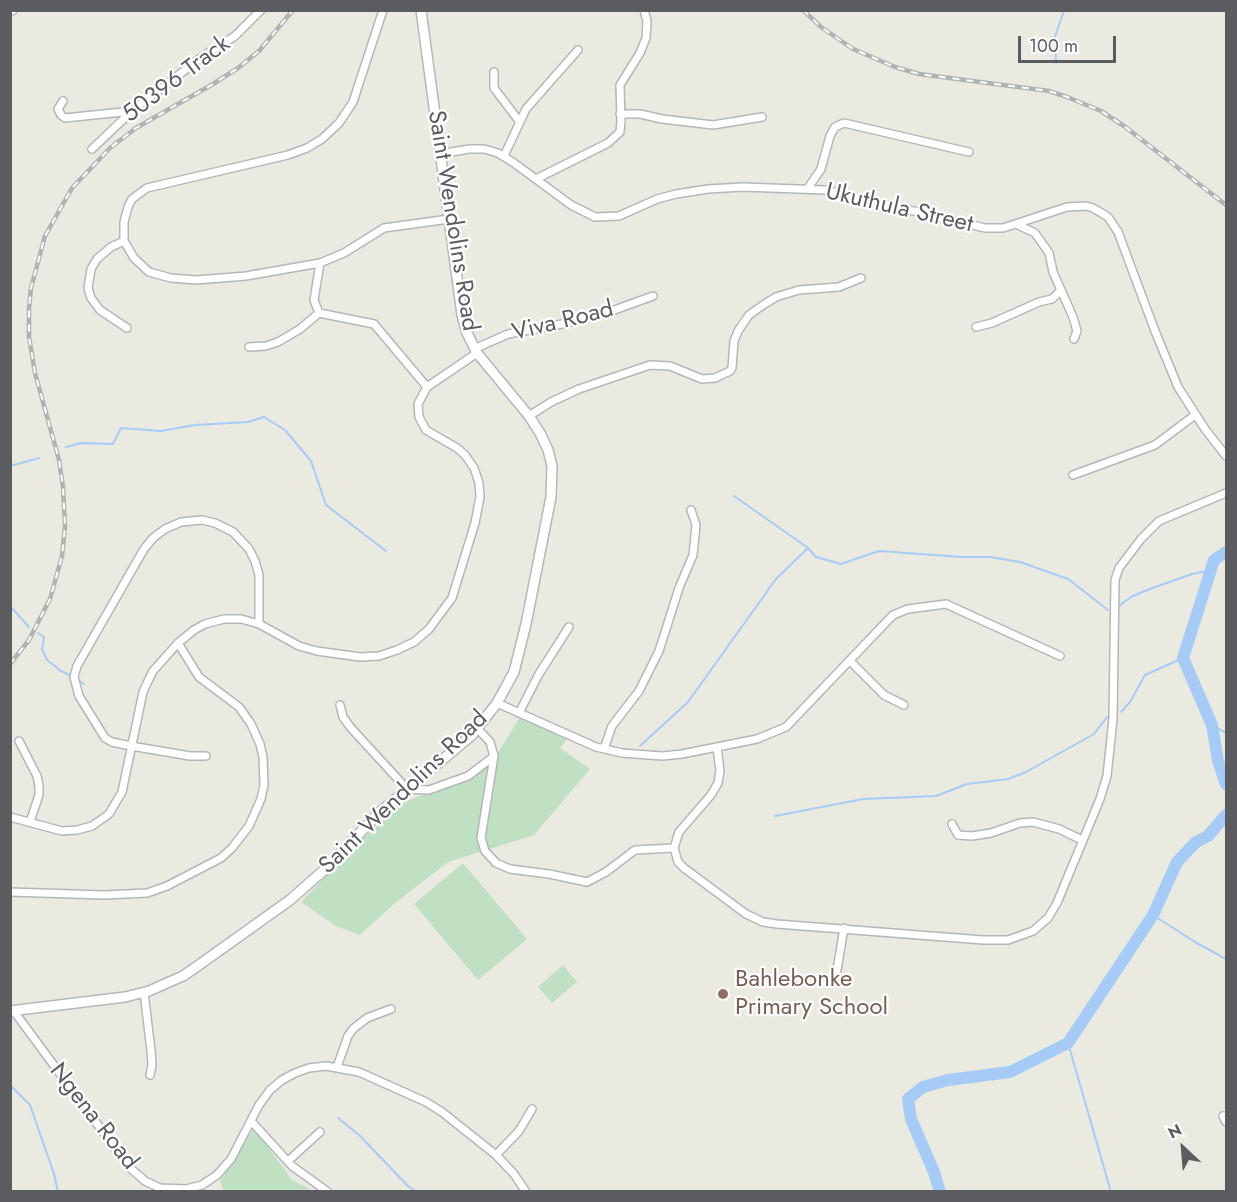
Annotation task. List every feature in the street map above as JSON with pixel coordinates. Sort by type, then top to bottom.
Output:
[{"type":"street","name":"50396 Track","points":[[92,149],[132,111],[196,62],[236,36],[261,10]]},
{"type":"street","points":[[383,10],[353,102],[339,123],[307,148],[288,155],[147,188],[132,199],[128,207],[124,222],[124,241],[134,258],[149,272],[159,276],[183,280],[246,276],[320,262],[344,254],[384,228],[449,219]]},
{"type":"street","name":"Saint Wendolins Road","points":[[12,1011],[124,997],[168,983],[191,970],[290,900],[323,871],[380,812],[478,729],[497,703],[514,672],[551,497],[552,466],[548,450],[529,416],[476,351],[466,333],[421,10]]},
{"type":"street","points":[[536,179],[616,138],[621,127],[620,85],[640,53],[646,38],[647,21],[644,10]]},
{"type":"street","points":[[504,156],[526,109],[578,50]]},
{"type":"street","points":[[494,72],[494,88],[519,121]]},
{"type":"street","points":[[63,101],[58,109],[65,118],[132,111]]},
{"type":"street","points":[[620,114],[640,114],[713,125],[762,117]]},
{"type":"street","points":[[808,189],[821,169],[834,127],[844,123],[969,152]]},
{"type":"street","name":"Ukuthula Street","points":[[440,153],[483,149],[504,156],[581,211],[601,217],[618,216],[657,199],[692,190],[743,188],[808,189],[845,195],[976,227],[994,228],[1016,224],[1057,209],[1077,206],[1094,208],[1113,223],[1123,243],[1178,387],[1195,415],[1227,456]]},
{"type":"street","points":[[1016,224],[1038,236],[1049,253],[1053,272],[1073,317],[1077,331],[1074,339]]},
{"type":"street","points":[[124,241],[111,247],[97,259],[91,269],[88,288],[91,298],[100,310],[127,328]]},
{"type":"street","points":[[319,313],[314,300],[320,262]]},
{"type":"street","points":[[529,416],[550,402],[579,389],[650,365],[670,366],[708,379],[730,371],[733,364],[734,340],[738,331],[749,315],[763,305],[784,294],[799,290],[839,287],[861,278]]},
{"type":"street","points":[[976,327],[1052,299],[1061,290]]},
{"type":"street","name":"Viva Road","points":[[427,387],[476,351],[508,334],[606,313],[653,296]]},
{"type":"street","points":[[249,347],[266,346],[278,342],[300,329],[319,313]]},
{"type":"street","points":[[10,817],[69,831],[85,828],[101,820],[117,803],[122,792],[143,692],[153,671],[194,630],[215,620],[241,619],[259,624],[298,646],[343,656],[379,656],[397,651],[414,642],[444,611],[456,584],[475,523],[480,497],[479,483],[474,468],[465,455],[426,430],[419,417],[418,404],[427,387],[374,324],[319,313]]},
{"type":"street","points":[[1073,475],[1155,445],[1195,415]]},
{"type":"street","points":[[717,747],[720,771],[718,783],[711,795],[680,832],[674,848],[678,862],[684,868],[746,914],[757,920],[777,924],[983,940],[1008,940],[1023,936],[1041,925],[1055,908],[1100,799],[1110,760],[1115,580],[1119,568],[1141,539],[1159,521],[1227,493]]},
{"type":"street","points":[[604,749],[612,726],[639,691],[659,651],[679,588],[693,555],[696,525],[692,510]]},
{"type":"street","points":[[206,756],[190,756],[112,742],[102,734],[79,696],[74,677],[77,666],[144,549],[165,529],[190,520],[214,523],[233,532],[249,549],[258,568],[259,624]]},
{"type":"street","points":[[497,703],[604,749],[622,753],[662,756],[763,737],[786,727],[893,615],[908,609],[946,604],[1060,656]]},
{"type":"street","points":[[519,713],[538,674],[570,627]]},
{"type":"street","points":[[10,892],[104,895],[147,893],[167,886],[221,858],[249,826],[264,785],[260,744],[251,724],[239,707],[199,677],[178,644]]},
{"type":"street","points":[[850,661],[884,695],[904,705]]},
{"type":"street","points":[[340,705],[343,717],[351,729],[407,789],[429,790],[468,776],[494,756]]},
{"type":"street","points":[[478,729],[490,742],[494,756],[481,838],[485,851],[496,863],[520,872],[549,874],[587,882],[606,872],[635,850],[674,848]]},
{"type":"street","points":[[19,741],[37,776],[39,786],[39,795],[30,822]]},
{"type":"street","points":[[952,824],[958,835],[972,836],[991,833],[1020,823],[1033,822],[1059,829],[1082,840]]},
{"type":"street","points":[[837,970],[844,928]]},
{"type":"street","points":[[144,992],[152,1065],[150,1075]]},
{"type":"street","points":[[337,1066],[352,1029],[367,1018],[391,1009]]},
{"type":"street","name":"Ngena Road","points":[[12,1011],[129,1167],[149,1188],[172,1190],[202,1185],[217,1175],[231,1159],[270,1090],[282,1080],[309,1068],[337,1066],[359,1072],[426,1102],[442,1112],[496,1155],[514,1174],[525,1191]]},
{"type":"street","points":[[496,1155],[519,1131],[532,1109]]},
{"type":"street","points":[[251,1121],[288,1161],[306,1177],[328,1191]]},
{"type":"street","points":[[288,1161],[320,1132]]},
{"type":"green space","points":[[520,717],[567,739],[560,748],[590,769],[534,835],[448,862],[394,904],[360,935],[336,926],[301,902],[359,842],[405,801],[474,777],[496,756]]},
{"type":"green space","points":[[463,863],[527,939],[478,980],[414,904]]},
{"type":"green space","points":[[563,965],[577,982],[552,1003],[538,987]]},
{"type":"green space","points":[[254,1128],[292,1180],[313,1191],[224,1191],[220,1181]]},
{"type":"waterway","points":[[1056,63],[1055,37],[1064,10]]},
{"type":"waterway","points":[[66,447],[81,443],[113,444],[121,428],[161,431],[195,425],[248,422],[264,417],[285,430],[311,461],[326,505],[386,551]]},
{"type":"waterway","points":[[10,466],[39,458]]},
{"type":"waterway","points":[[734,496],[808,548],[816,557],[841,564],[879,551],[990,557],[1020,562],[1068,579],[1108,610]]},
{"type":"waterway","points":[[640,746],[688,702],[776,579],[808,548]]},
{"type":"waterway","points":[[1226,552],[1214,560],[1183,658],[1212,725],[1218,761],[1226,784]]},
{"type":"waterway","points":[[1116,608],[1131,597],[1147,590],[1192,574],[1211,570]]},
{"type":"waterway","points":[[10,606],[29,627]]},
{"type":"waterway","points":[[38,633],[44,637],[42,649],[47,660],[72,676]]},
{"type":"waterway","points":[[1121,712],[1130,702],[1145,675],[1183,658]]},
{"type":"waterway","points":[[77,679],[84,684]]},
{"type":"waterway","points":[[775,816],[863,799],[936,796],[967,784],[1008,779],[1026,772],[1094,734],[1107,717]]},
{"type":"waterway","points":[[1212,725],[1226,733]]},
{"type":"waterway","points":[[940,1192],[934,1172],[911,1119],[908,1099],[923,1087],[948,1080],[1010,1072],[1068,1043],[1153,915],[1177,862],[1196,842],[1208,836],[1226,815]]},
{"type":"waterway","points":[[1153,915],[1226,959]]},
{"type":"waterway","points":[[1068,1043],[1111,1192]]},
{"type":"waterway","points":[[10,1085],[30,1105],[58,1192]]},
{"type":"waterway","points":[[338,1118],[359,1135],[416,1192]]},
{"type":"railway","points":[[10,664],[29,640],[50,599],[62,556],[65,527],[59,460],[35,373],[29,337],[31,288],[45,236],[72,188],[110,148],[136,128],[238,68],[259,51],[293,10]]},
{"type":"railway","points":[[803,10],[821,27],[853,49],[895,67],[919,74],[1049,91],[1101,111],[1124,126],[1226,205]]},
{"type":"place","name":"Bahlebonke Primary School","points":[[723,994]]}]
